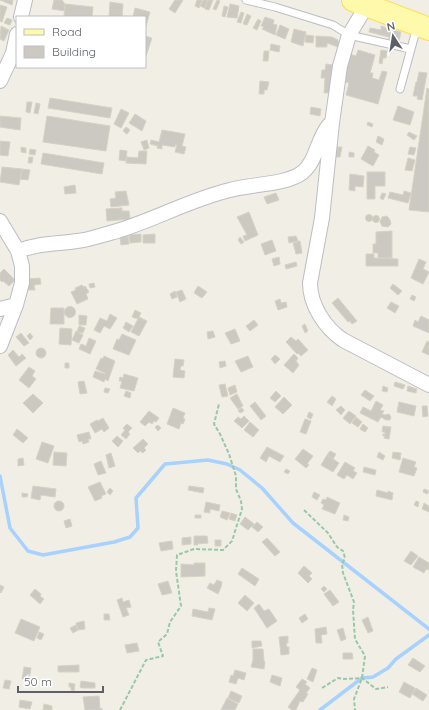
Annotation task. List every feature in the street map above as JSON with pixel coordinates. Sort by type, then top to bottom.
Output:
[{"type":"main road","points":[[389,0],[425,23]]},
{"type":"main road","points":[[360,3],[425,23]]},
{"type":"street","points":[[21,16],[25,0]]},
{"type":"street","points":[[360,3],[340,66],[332,123],[322,218],[310,283],[312,299],[316,308],[336,335],[429,385]]},
{"type":"street","points":[[0,81],[13,53],[16,39]]},
{"type":"street","points":[[18,251],[32,246],[80,241],[131,227],[220,192],[240,187],[292,179],[304,172],[309,166],[327,126],[332,123]]},
{"type":"street","points":[[0,221],[18,251],[22,266],[22,283],[16,305],[0,346]]},
{"type":"street","points":[[0,309],[16,305]]},
{"type":"lane","points":[[246,0],[275,7],[333,25],[349,35],[411,49]]},
{"type":"lane","points":[[400,89],[411,49],[425,23]]},
{"type":"path","points":[[120,710],[146,660],[163,656],[158,642],[167,634],[170,622],[181,606],[176,571],[177,555],[194,549],[223,550],[232,541],[242,509],[241,501],[236,489],[236,476],[229,454],[214,424],[219,404]]},
{"type":"path","points":[[304,510],[328,533],[337,547],[343,552],[345,558],[342,564],[343,573],[354,602],[352,610],[355,639],[365,656],[362,678],[354,699],[355,710]]},
{"type":"path","points":[[322,688],[338,678],[362,678],[376,689],[388,687]]},
{"type":"building","points":[[0,0],[13,0],[12,5]]},
{"type":"building","points":[[54,0],[62,0],[65,4],[65,11],[52,9]]},
{"type":"building","points":[[175,0],[183,0],[175,13],[169,9]]},
{"type":"building","points":[[197,0],[202,0],[199,8],[195,6]]},
{"type":"building","points":[[203,0],[208,0],[205,8],[200,6]]},
{"type":"building","points":[[208,0],[213,0],[209,10],[205,9]]},
{"type":"building","points":[[217,0],[220,1],[216,10],[213,9]]},
{"type":"building","points":[[110,2],[123,4],[122,16],[109,16]]},
{"type":"building","points":[[65,4],[93,7],[92,16],[64,16]]},
{"type":"building","points":[[230,4],[239,6],[237,18],[227,17]]},
{"type":"building","points":[[0,5],[7,7],[2,22],[0,21]]},
{"type":"building","points":[[224,6],[228,7],[225,17],[222,16]]},
{"type":"building","points":[[135,8],[150,12],[146,26],[146,16],[133,16]]},
{"type":"building","points":[[241,12],[244,13],[241,23],[237,22]]},
{"type":"building","points":[[247,14],[251,16],[247,25],[243,24]]},
{"type":"building","points":[[265,17],[274,20],[273,24],[277,25],[275,35],[262,29],[264,27],[261,26]]},
{"type":"building","points":[[7,18],[12,20],[10,25],[4,23]]},
{"type":"building","points":[[258,19],[261,21],[257,30],[253,28]]},
{"type":"building","points":[[280,25],[289,29],[285,39],[276,35]]},
{"type":"building","points":[[1,26],[9,30],[4,41],[0,39]]},
{"type":"building","points":[[381,26],[401,32],[399,41],[369,32],[370,28],[381,30]]},
{"type":"building","points":[[294,29],[306,32],[303,46],[291,42]]},
{"type":"building","points":[[306,35],[314,36],[313,43],[305,42]]},
{"type":"building","points":[[146,36],[152,38],[146,56]]},
{"type":"building","points":[[316,36],[332,37],[340,43],[338,47],[327,43],[327,47],[316,47]]},
{"type":"building","points":[[271,44],[280,46],[279,52],[270,50]]},
{"type":"building","points":[[358,50],[375,55],[370,73],[373,73],[372,78],[379,80],[382,71],[387,72],[378,104],[346,95],[349,83],[342,81],[349,54],[356,56]]},
{"type":"building","points":[[381,50],[387,51],[386,58],[383,58],[382,64],[379,63]]},
{"type":"building","points":[[264,51],[269,51],[268,61],[263,61]]},
{"type":"building","points":[[326,64],[333,65],[331,93],[324,93],[325,78],[321,78],[322,70],[325,70]]},
{"type":"building","points":[[419,72],[427,73],[422,100],[417,99],[418,96],[413,96]]},
{"type":"building","points":[[260,81],[269,82],[267,90],[264,90],[264,94],[259,94]]},
{"type":"building","points":[[427,88],[429,89],[429,212],[409,210]]},
{"type":"building","points":[[50,98],[112,108],[110,118],[48,108]]},
{"type":"building","points":[[27,102],[32,102],[30,113],[26,112]]},
{"type":"building","points":[[36,103],[40,104],[38,114],[34,113]]},
{"type":"building","points":[[398,106],[414,112],[410,125],[393,120]]},
{"type":"building","points":[[311,107],[321,109],[320,116],[310,114]]},
{"type":"building","points":[[121,109],[129,113],[121,128],[114,124]]},
{"type":"building","points":[[135,114],[146,121],[142,131],[129,123]]},
{"type":"building","points":[[0,116],[21,118],[20,130],[0,127]]},
{"type":"building","points":[[47,116],[110,126],[106,151],[43,142]]},
{"type":"building","points":[[368,122],[373,124],[372,127],[367,125]]},
{"type":"building","points":[[126,127],[130,130],[127,134],[123,131]]},
{"type":"building","points":[[162,130],[185,134],[182,146],[186,147],[184,154],[175,152],[177,145],[175,145],[175,147],[162,145],[162,149],[157,148],[158,146],[150,144],[151,140],[159,142]]},
{"type":"building","points":[[409,132],[417,136],[414,140],[407,135]]},
{"type":"building","points":[[378,136],[384,139],[382,145],[376,142]]},
{"type":"building","points":[[147,140],[149,148],[144,150],[141,142]]},
{"type":"building","points":[[0,141],[10,142],[8,156],[0,155]]},
{"type":"building","points":[[368,146],[375,150],[374,152],[379,155],[373,166],[361,159]]},
{"type":"building","points":[[21,147],[26,148],[26,153],[21,152]]},
{"type":"building","points":[[337,147],[342,147],[340,157],[336,157]]},
{"type":"building","points":[[410,147],[416,148],[414,155],[408,154]]},
{"type":"building","points":[[30,149],[36,150],[35,155],[29,154]]},
{"type":"building","points":[[120,150],[127,151],[126,161],[119,160]]},
{"type":"building","points":[[139,151],[147,151],[146,164],[126,163],[127,157],[138,158]]},
{"type":"building","points":[[349,152],[354,153],[354,157],[349,157]]},
{"type":"building","points":[[43,153],[104,163],[102,174],[41,164]]},
{"type":"building","points":[[29,157],[33,157],[32,163],[28,163]]},
{"type":"building","points":[[408,158],[415,160],[412,171],[405,170]]},
{"type":"building","points":[[2,167],[22,169],[19,185],[0,182]]},
{"type":"building","points":[[22,169],[30,170],[28,180],[20,179]]},
{"type":"building","points":[[367,172],[385,172],[385,186],[375,186],[375,199],[367,199]]},
{"type":"building","points":[[350,174],[364,176],[363,187],[355,186],[355,191],[349,190]]},
{"type":"building","points":[[75,185],[76,193],[65,194],[64,187]]},
{"type":"building","points":[[126,191],[129,205],[111,207],[110,199],[116,198],[115,192]]},
{"type":"building","points":[[404,191],[411,193],[408,203],[388,198],[390,192],[403,195]]},
{"type":"building","points":[[276,193],[279,200],[267,204],[264,197]]},
{"type":"building","points":[[382,193],[386,194],[383,200],[380,198]]},
{"type":"building","points":[[122,208],[122,211],[129,211],[130,219],[107,221],[106,209]]},
{"type":"building","points":[[249,212],[258,235],[245,241],[243,236],[247,235],[237,217]]},
{"type":"building","points":[[369,214],[372,215],[372,221],[369,222],[366,221],[365,218],[366,215]]},
{"type":"building","points":[[376,215],[379,216],[379,222],[376,223],[373,222],[372,219],[373,216]]},
{"type":"building","points":[[387,216],[391,224],[388,227],[382,226],[380,222],[382,217]]},
{"type":"building","points":[[392,231],[392,258],[378,258],[378,253],[373,253],[373,244],[376,244],[376,232]]},
{"type":"building","points":[[141,234],[141,242],[130,243],[129,235]]},
{"type":"building","points":[[155,234],[155,243],[143,243],[143,235]]},
{"type":"building","points":[[128,236],[129,244],[121,245],[120,237]]},
{"type":"building","points":[[296,236],[298,241],[289,243],[288,237]]},
{"type":"building","points":[[240,237],[244,242],[241,244],[238,240]]},
{"type":"building","points":[[272,240],[276,251],[265,255],[261,244]]},
{"type":"building","points":[[300,241],[302,253],[296,254],[293,243]]},
{"type":"building","points":[[366,254],[374,254],[374,258],[398,259],[398,266],[366,266]]},
{"type":"building","points":[[279,257],[280,264],[274,266],[272,259]]},
{"type":"building","points":[[419,259],[426,262],[423,269],[429,272],[423,284],[411,278]]},
{"type":"building","points":[[296,262],[297,266],[286,269],[285,265]]},
{"type":"building","points":[[4,269],[15,280],[9,286],[0,280],[0,273]]},
{"type":"building","points":[[40,278],[41,284],[34,285],[35,290],[28,290],[27,279]]},
{"type":"building","points":[[94,283],[95,287],[90,288],[89,284]]},
{"type":"building","points":[[393,284],[402,291],[398,295],[390,288]]},
{"type":"building","points":[[82,285],[83,287],[85,286],[89,292],[86,294],[88,299],[77,304],[71,292],[76,290],[75,288]]},
{"type":"building","points":[[198,286],[207,292],[202,298],[194,293]]},
{"type":"building","points":[[182,290],[186,299],[180,302],[176,292]]},
{"type":"building","points":[[175,291],[177,297],[172,299],[170,294]]},
{"type":"building","points":[[412,295],[416,297],[414,301],[410,299]]},
{"type":"building","points":[[338,298],[357,321],[352,324],[350,321],[348,322],[332,303]]},
{"type":"building","points":[[280,299],[281,303],[286,302],[287,307],[278,310],[275,301]]},
{"type":"building","points":[[391,302],[399,306],[395,313],[387,308]]},
{"type":"building","points":[[70,306],[74,308],[76,312],[74,316],[70,318],[66,316],[64,312],[66,308]]},
{"type":"building","points":[[51,308],[64,308],[64,324],[50,324]]},
{"type":"building","points":[[135,310],[141,313],[138,319],[132,317]]},
{"type":"building","points":[[110,314],[117,318],[110,329],[104,326],[100,333],[94,330],[100,318],[107,321]]},
{"type":"building","points":[[79,315],[87,316],[86,325],[79,325]]},
{"type":"building","points":[[421,316],[429,320],[429,333],[413,326],[415,320],[418,322]]},
{"type":"building","points":[[139,317],[147,321],[139,336],[131,332]]},
{"type":"building","points":[[254,320],[258,325],[250,331],[246,326]]},
{"type":"building","points":[[126,322],[133,326],[129,332],[123,328]]},
{"type":"building","points":[[305,324],[308,331],[305,333],[302,326]]},
{"type":"building","points":[[79,326],[85,328],[83,333],[77,332]]},
{"type":"building","points":[[60,328],[72,329],[71,345],[59,344]]},
{"type":"building","points":[[235,329],[240,341],[231,344],[225,333]]},
{"type":"building","points":[[76,331],[83,335],[79,343],[72,340]]},
{"type":"building","points":[[213,331],[215,337],[208,339],[207,332]]},
{"type":"building","points":[[21,333],[29,343],[24,346],[16,337]]},
{"type":"building","points":[[30,333],[33,337],[30,340],[27,336]]},
{"type":"building","points":[[122,334],[136,340],[129,355],[113,349],[117,339],[119,340]]},
{"type":"building","points":[[291,337],[296,341],[298,339],[308,350],[301,356],[298,353],[297,354],[286,342]]},
{"type":"building","points":[[89,338],[96,341],[90,354],[79,349],[81,344],[86,346]]},
{"type":"building","points":[[427,341],[429,342],[429,355],[422,352]]},
{"type":"building","points":[[39,348],[43,348],[45,349],[45,357],[39,358],[36,355],[36,351]]},
{"type":"building","points":[[13,350],[19,357],[22,354],[26,358],[16,366],[8,355]]},
{"type":"building","points":[[294,354],[298,358],[296,361],[299,365],[293,373],[284,365]]},
{"type":"building","points":[[275,355],[280,359],[275,364],[271,359]]},
{"type":"building","points":[[104,356],[115,361],[108,381],[105,379],[104,382],[93,377],[95,371],[105,374],[96,369],[101,358],[103,359]]},
{"type":"building","points":[[248,356],[253,367],[241,372],[235,361]]},
{"type":"building","points":[[175,359],[184,360],[183,366],[181,366],[180,370],[185,371],[184,378],[173,377]]},
{"type":"building","points":[[225,361],[226,366],[220,368],[219,362]]},
{"type":"building","points":[[65,363],[69,363],[69,368],[65,368]]},
{"type":"building","points":[[29,367],[35,371],[32,376],[36,379],[29,388],[19,380]]},
{"type":"building","points":[[124,374],[138,378],[134,391],[120,388],[122,381],[119,381],[120,377],[123,378]]},
{"type":"building","points":[[84,381],[87,393],[80,394],[78,382]]},
{"type":"building","points":[[395,382],[405,385],[403,389],[394,386]]},
{"type":"building","points":[[225,384],[228,396],[222,397],[219,385]]},
{"type":"building","points":[[235,385],[237,392],[230,395],[228,388]]},
{"type":"building","points":[[383,386],[388,388],[387,392],[382,391]]},
{"type":"building","points":[[408,386],[417,389],[416,393],[407,391]]},
{"type":"building","points":[[105,388],[110,389],[108,393],[104,392]]},
{"type":"building","points":[[365,390],[374,396],[370,401],[361,395]]},
{"type":"building","points":[[126,391],[131,393],[130,398],[124,396]]},
{"type":"building","points":[[276,391],[281,396],[275,402],[270,398]]},
{"type":"building","points":[[33,394],[43,403],[33,413],[23,403]]},
{"type":"building","points":[[237,394],[243,406],[238,409],[230,398]]},
{"type":"building","points":[[332,396],[336,399],[332,406],[327,402]]},
{"type":"building","points":[[284,397],[292,405],[283,414],[275,407]]},
{"type":"building","points":[[376,401],[383,405],[380,410],[384,411],[382,414],[389,414],[391,417],[390,420],[386,420],[381,417],[378,422],[360,413],[363,407],[371,411]]},
{"type":"building","points":[[255,402],[266,416],[261,420],[250,406]]},
{"type":"building","points":[[399,402],[416,406],[414,416],[397,412]]},
{"type":"building","points":[[341,406],[345,410],[341,415],[336,410]]},
{"type":"building","points":[[422,406],[427,406],[428,416],[423,417]]},
{"type":"building","points":[[173,408],[185,413],[183,418],[185,419],[183,424],[181,423],[179,429],[167,424]]},
{"type":"building","points":[[242,408],[244,411],[240,413],[238,410]]},
{"type":"building","points":[[149,411],[159,418],[156,422],[154,421],[152,424],[149,422],[145,426],[140,422]]},
{"type":"building","points":[[349,411],[356,416],[350,424],[343,418]]},
{"type":"building","points":[[309,412],[313,414],[311,419],[307,417]]},
{"type":"building","points":[[244,416],[249,421],[242,428],[234,421],[238,417],[241,419]]},
{"type":"building","points":[[356,417],[362,422],[358,427],[352,423]]},
{"type":"building","points":[[103,418],[109,428],[104,432],[102,429],[95,433],[90,424]]},
{"type":"building","points":[[305,419],[311,421],[306,434],[300,432]]},
{"type":"building","points":[[250,422],[259,430],[253,437],[244,430]]},
{"type":"building","points":[[127,424],[132,428],[128,432],[130,434],[126,439],[121,435],[125,430],[123,428]]},
{"type":"building","points":[[363,424],[368,428],[365,432],[360,429]]},
{"type":"building","points":[[158,425],[161,428],[158,431],[155,427]]},
{"type":"building","points":[[383,426],[391,427],[389,439],[384,438],[385,436],[383,436],[385,432],[382,432]]},
{"type":"building","points":[[17,429],[28,438],[23,443],[13,435]]},
{"type":"building","points":[[89,432],[91,439],[88,439],[89,442],[83,444],[82,441],[79,442],[77,435]]},
{"type":"building","points":[[117,436],[123,441],[118,447],[112,441]]},
{"type":"building","points":[[143,439],[148,444],[144,448],[146,450],[143,453],[140,451],[138,453],[133,448]]},
{"type":"building","points":[[42,442],[54,446],[48,463],[36,459]]},
{"type":"building","points":[[267,447],[284,456],[280,462],[269,456],[266,462],[260,458]]},
{"type":"building","points":[[303,449],[313,456],[306,468],[295,459]]},
{"type":"building","points":[[330,451],[336,454],[333,459],[327,455]]},
{"type":"building","points":[[54,452],[67,453],[66,466],[53,465]]},
{"type":"building","points":[[379,452],[385,456],[383,460],[377,457]]},
{"type":"building","points":[[393,452],[401,453],[400,460],[392,458]]},
{"type":"building","points":[[111,453],[115,466],[109,468],[106,455]]},
{"type":"building","points":[[327,455],[339,463],[333,472],[321,465]]},
{"type":"building","points":[[23,458],[24,465],[18,466],[18,459]]},
{"type":"building","points":[[403,458],[416,462],[414,467],[417,468],[414,476],[399,472]]},
{"type":"building","points":[[101,461],[106,473],[98,475],[94,464]]},
{"type":"building","points":[[345,462],[355,468],[353,471],[357,473],[353,479],[347,475],[344,479],[337,475]]},
{"type":"building","points":[[364,467],[376,470],[375,475],[363,472]]},
{"type":"building","points":[[286,469],[290,471],[288,474],[284,472]]},
{"type":"building","points":[[100,482],[106,494],[101,496],[102,498],[95,501],[88,487]]},
{"type":"building","points":[[33,486],[56,489],[55,497],[41,495],[40,500],[31,498]]},
{"type":"building","points":[[189,486],[204,488],[203,493],[188,490]]},
{"type":"building","points":[[110,488],[113,491],[110,495],[107,492]]},
{"type":"building","points":[[424,489],[429,491],[427,494],[423,492]]},
{"type":"building","points":[[377,490],[393,493],[392,500],[376,496]]},
{"type":"building","points":[[314,492],[320,495],[317,500],[312,497]]},
{"type":"building","points":[[22,493],[28,494],[27,497],[22,497]]},
{"type":"building","points":[[327,497],[340,503],[335,514],[322,509],[324,505],[321,503],[323,499],[326,500]]},
{"type":"building","points":[[57,501],[61,501],[63,502],[63,510],[57,511],[54,508],[54,504]]},
{"type":"building","points":[[416,501],[419,502],[418,507],[414,505]]},
{"type":"building","points":[[206,502],[220,505],[219,511],[210,509],[210,513],[204,512]]},
{"type":"building","points":[[424,503],[429,506],[429,512],[422,509]]},
{"type":"building","points":[[222,511],[230,513],[227,520],[220,517]]},
{"type":"building","points":[[231,513],[237,515],[235,521],[229,519]]},
{"type":"building","points":[[195,515],[201,515],[201,518],[195,518]]},
{"type":"building","points":[[344,515],[349,517],[348,521],[343,520]]},
{"type":"building","points":[[245,517],[254,524],[248,530],[240,524]]},
{"type":"building","points":[[70,519],[72,526],[66,528],[64,521]]},
{"type":"building","points":[[257,522],[263,527],[258,532],[252,527]]},
{"type":"building","points":[[194,536],[207,536],[208,543],[194,545]]},
{"type":"building","points":[[191,537],[191,544],[182,545],[182,538]]},
{"type":"building","points":[[267,538],[280,552],[275,556],[262,542]]},
{"type":"building","points":[[215,540],[221,540],[221,546],[215,546]]},
{"type":"building","points":[[172,541],[173,549],[161,551],[159,543]]},
{"type":"building","points":[[411,551],[418,556],[411,565],[404,561]]},
{"type":"building","points":[[419,557],[429,563],[429,570],[426,569],[424,573],[413,567]]},
{"type":"building","points":[[194,563],[205,563],[205,576],[181,577],[181,564],[194,565]]},
{"type":"building","points":[[304,566],[312,573],[309,576],[312,579],[308,583],[298,573]]},
{"type":"building","points":[[242,568],[259,579],[255,586],[238,574]]},
{"type":"building","points":[[217,580],[222,582],[218,594],[207,588],[210,583],[214,585]]},
{"type":"building","points":[[168,581],[172,593],[162,595],[158,584]]},
{"type":"building","points":[[0,585],[4,587],[1,593],[0,592]]},
{"type":"building","points":[[324,586],[327,589],[324,592],[321,589]]},
{"type":"building","points":[[35,589],[44,599],[40,604],[30,595]]},
{"type":"building","points":[[330,590],[339,602],[333,606],[324,594]]},
{"type":"building","points":[[245,595],[254,603],[247,611],[238,603]]},
{"type":"building","points":[[122,598],[123,602],[129,600],[131,607],[126,608],[129,615],[123,617],[117,600]]},
{"type":"building","points":[[259,604],[264,611],[269,609],[277,621],[267,628],[254,608]]},
{"type":"building","points":[[209,608],[215,609],[212,620],[192,616],[193,609],[208,612]]},
{"type":"building","points":[[104,614],[109,614],[110,620],[104,620]]},
{"type":"building","points":[[305,614],[308,619],[302,623],[299,618]]},
{"type":"building","points":[[368,617],[373,631],[368,633],[362,620]]},
{"type":"building","points":[[21,619],[40,627],[34,641],[15,633]]},
{"type":"building","points":[[84,621],[85,629],[78,630],[76,623]]},
{"type":"building","points":[[76,625],[78,630],[73,633],[70,628]]},
{"type":"building","points":[[326,627],[327,634],[321,635],[322,643],[316,643],[315,629]]},
{"type":"building","points":[[343,628],[346,639],[341,641],[337,630]]},
{"type":"building","points":[[39,632],[44,634],[41,640],[37,638]]},
{"type":"building","points":[[288,636],[288,643],[286,643],[287,647],[289,647],[289,654],[281,655],[279,637]]},
{"type":"building","points":[[252,641],[261,641],[262,646],[252,648]]},
{"type":"building","points":[[137,643],[139,651],[127,653],[125,645]]},
{"type":"building","points":[[253,649],[263,649],[265,662],[264,669],[251,667],[253,660]]},
{"type":"building","points":[[343,653],[352,653],[353,659],[343,659]]},
{"type":"building","points":[[413,658],[425,666],[420,672],[408,665]]},
{"type":"building","points":[[79,665],[79,672],[58,672],[58,666]]},
{"type":"building","points":[[24,667],[31,668],[29,680],[22,679]]},
{"type":"building","points":[[312,668],[317,670],[313,682],[307,679]]},
{"type":"building","points":[[235,670],[246,673],[244,680],[238,678],[236,684],[229,682],[231,675],[233,676]]},
{"type":"building","points":[[272,675],[282,678],[280,686],[270,682]]},
{"type":"building","points":[[302,679],[307,682],[305,684],[310,688],[306,693],[308,694],[303,702],[300,701],[296,710],[292,710],[288,707],[300,690],[296,687]]},
{"type":"building","points":[[5,680],[11,681],[9,689],[3,688]]},
{"type":"building","points":[[81,681],[95,683],[95,688],[80,687]]},
{"type":"building","points":[[404,682],[415,688],[410,698],[399,692]]},
{"type":"building","points":[[69,683],[75,684],[74,691],[71,690],[71,687],[69,687]]},
{"type":"building","points":[[416,688],[427,695],[423,701],[412,694]]},
{"type":"building","points":[[231,691],[242,696],[239,703],[228,698]]},
{"type":"building","points":[[99,696],[100,709],[102,708],[102,710],[85,710],[83,697]]},
{"type":"building","points":[[227,698],[238,704],[235,710],[221,710]]},
{"type":"building","points":[[20,700],[32,702],[30,709],[19,707]]},
{"type":"building","points":[[44,704],[52,706],[52,710],[43,710]]},
{"type":"waterway","points":[[0,476],[10,528],[28,551],[43,555],[114,542],[130,537],[138,528],[136,498],[165,464],[208,460],[227,464],[240,470],[262,488],[293,523],[429,629]]},
{"type":"waterway","points":[[320,710],[362,678],[373,677],[388,668],[396,659],[429,635]]}]
